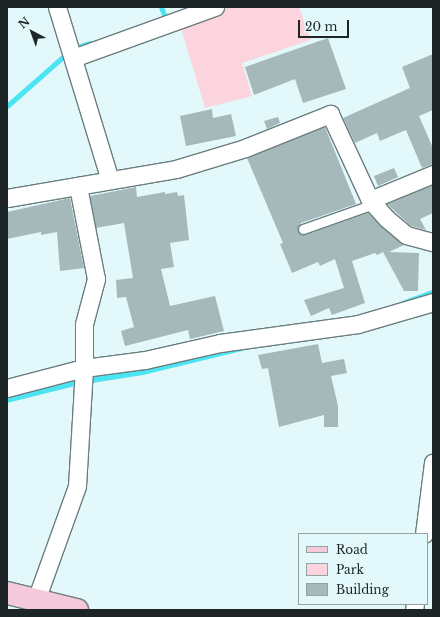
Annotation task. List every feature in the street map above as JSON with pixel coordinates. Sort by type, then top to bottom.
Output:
[{"type":"main road","points":[[7,593],[77,610]]},
{"type":"street","points":[[57,7],[110,180]]},
{"type":"street","points":[[73,58],[215,7]]},
{"type":"street","points":[[7,198],[176,169],[245,148],[330,114],[372,202],[386,218],[406,235],[433,242]]},
{"type":"street","points":[[372,202],[433,174]]},
{"type":"street","points":[[36,600],[77,486],[84,377],[84,324],[96,279],[78,186]]},
{"type":"street","points":[[7,388],[84,377],[145,360],[220,343],[282,332],[358,324],[433,302]]},
{"type":"street","points":[[424,533],[433,463]]},
{"type":"lane","points":[[304,229],[372,202]]},
{"type":"green space","points":[[229,7],[299,7],[311,40],[242,63],[252,96],[205,108],[180,25]]},
{"type":"water","points":[[248,344],[250,349],[143,375],[79,385],[7,403],[7,398],[90,376],[143,369]]},
{"type":"building","points":[[328,38],[346,89],[303,103],[295,79],[254,95],[245,67]]},
{"type":"building","points":[[433,54],[433,110],[419,116],[433,148],[433,164],[422,168],[406,130],[380,141],[377,133],[355,143],[343,118],[410,88],[402,67]]},
{"type":"building","points":[[212,109],[213,118],[231,114],[236,136],[186,146],[180,116]]},
{"type":"building","points":[[278,117],[280,123],[267,129],[264,121]]},
{"type":"building","points":[[325,127],[356,204],[301,223],[298,231],[305,235],[368,213],[404,245],[389,252],[419,253],[418,291],[404,291],[383,252],[377,255],[375,253],[352,261],[365,303],[332,315],[329,308],[311,316],[304,300],[344,288],[335,259],[320,266],[318,262],[292,273],[280,244],[283,243],[247,158]]},
{"type":"building","points":[[394,168],[398,177],[378,186],[374,176]]},
{"type":"building","points":[[433,185],[433,213],[420,219],[426,230],[411,226],[387,204]]},
{"type":"building","points":[[136,187],[137,197],[165,192],[165,194],[177,192],[178,196],[184,195],[189,240],[170,243],[174,267],[161,269],[170,306],[215,296],[224,331],[190,339],[188,330],[125,346],[121,331],[134,327],[126,297],[117,298],[116,280],[133,278],[124,223],[96,228],[90,196]]},
{"type":"building","points":[[70,198],[84,268],[60,271],[57,232],[41,235],[41,232],[7,239],[7,212]]},
{"type":"building","points":[[318,344],[322,363],[344,359],[347,373],[331,376],[338,406],[338,427],[324,427],[324,415],[279,427],[268,368],[262,369],[258,355]]},
{"type":"waterway","points":[[161,7],[165,17]]},
{"type":"waterway","points":[[78,47],[90,43]]},
{"type":"waterway","points":[[7,106],[65,55]]},
{"type":"waterway","points":[[402,303],[433,292]]}]
